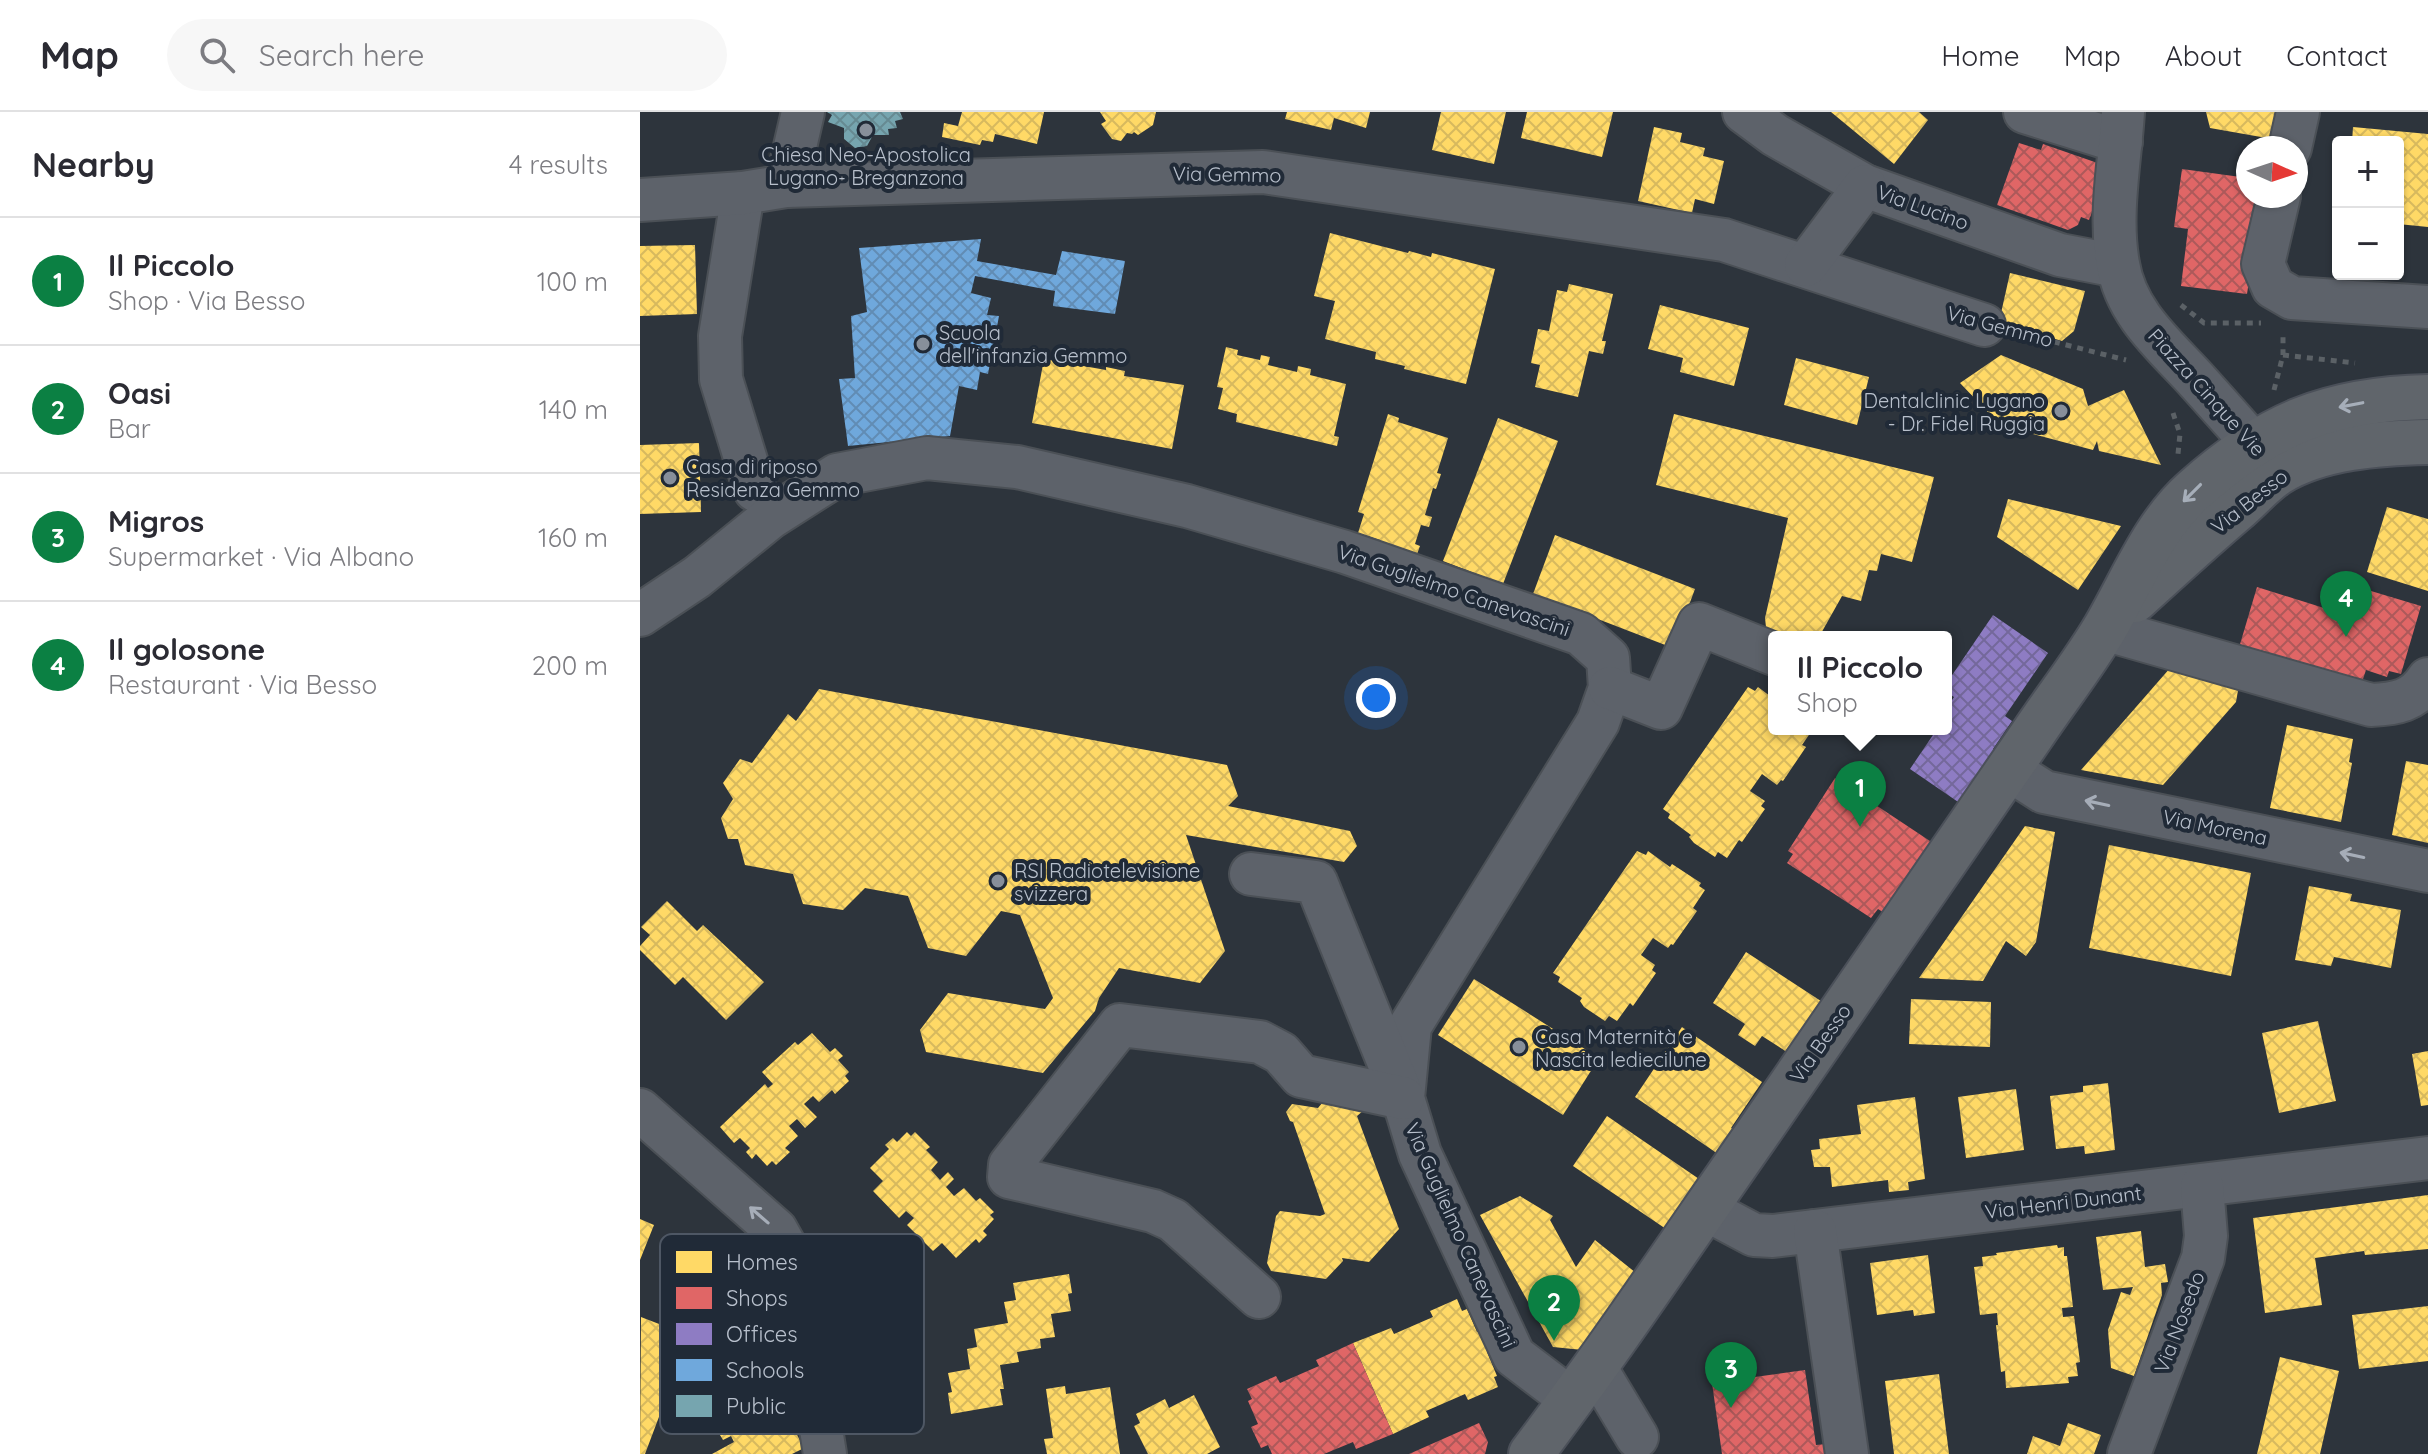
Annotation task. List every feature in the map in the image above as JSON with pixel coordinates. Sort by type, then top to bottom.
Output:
[{"type":"main road","name":"Via Besso","points":[[1531,1454],[1705,1209],[2008,769],[2104,629],[2162,528],[2191,492],[2265,458],[2325,410],[2369,401],[2428,397]]},
{"type":"main road","name":"Via Besso","points":[[2265,458],[2312,458],[2368,446],[2428,442]]},
{"type":"street","points":[[786,186],[803,112]]},
{"type":"street","name":"Via Lucino","points":[[1744,112],[1775,135],[1865,186],[2060,255],[2118,266]]},
{"type":"street","points":[[2025,112],[2122,127]]},
{"type":"street","points":[[2293,136],[2298,112]]},
{"type":"street","name":"Piazza Cinque Vie","points":[[2122,127],[2116,227],[2118,266],[2132,303],[2153,335],[2265,458]]},
{"type":"street","name":"Via Gemmo","points":[[640,200],[743,193],[786,186],[1263,172],[1724,240],[1984,325]]},
{"type":"street","points":[[1806,265],[1865,186]]},
{"type":"street","points":[[743,193],[720,336],[721,379],[755,490]]},
{"type":"street","points":[[2276,208],[2263,264],[2273,287],[2292,298],[2428,307]]},
{"type":"street","name":"Via Guglielmo Canevascini","points":[[640,615],[697,577],[771,517],[837,475],[927,458],[1032,471],[1187,506],[1345,552],[1581,634],[1608,658],[1610,688],[1598,722],[1410,1026],[1403,1098],[1420,1154],[1514,1356],[1583,1384]]},
{"type":"street","points":[[1610,688],[1661,708],[1699,624],[1768,652]]},
{"type":"street","points":[[2104,629],[2371,705],[2409,699],[2421,690],[2428,679]]},
{"type":"street","name":"Via Morena","points":[[2008,769],[2044,792],[2428,871]]},
{"type":"street","points":[[1251,874],[1316,882],[1403,1098]]},
{"type":"street","points":[[1259,1297],[1173,1220],[1153,1211],[1009,1177],[1010,1165],[1120,1025],[1260,1042],[1281,1053],[1301,1076],[1403,1098]]},
{"type":"street","points":[[640,1110],[778,1234]]},
{"type":"street","name":"Via Henri Dunant","points":[[1705,1209],[1754,1235],[1773,1236],[2428,1158]]},
{"type":"street","name":"Via Nosedo","points":[[2129,1454],[2203,1258],[2206,1236],[2202,1186]]},
{"type":"street","points":[[1815,1231],[1847,1454]]},
{"type":"street","points":[[1583,1384],[1637,1437]]},
{"type":"path","points":[[2175,300],[2204,323],[2268,323]]},
{"type":"path","name":"Via Gemmo","points":[[1984,325],[2131,362]]},
{"type":"path","points":[[2276,328],[2283,334],[2283,355],[2355,363]]},
{"type":"building: Homes","points":[[962,112],[1044,112],[1037,144],[995,134],[993,142],[982,140],[980,145],[942,137],[944,123],[958,126]]},
{"type":"building: Homes","points":[[1100,112],[1156,112],[1153,125],[1138,135],[1127,133],[1121,141],[1112,139],[1101,124],[1106,121]]},
{"type":"building: Homes","points":[[1287,112],[1370,112],[1366,128],[1334,118],[1331,130],[1285,119]]},
{"type":"building: Homes","points":[[1441,112],[1506,112],[1494,164],[1432,150]]},
{"type":"building: Homes","points":[[1527,112],[1613,112],[1602,157],[1521,138]]},
{"type":"building: Homes","points":[[1831,112],[1919,112],[1928,120],[1894,164]]},
{"type":"building: Homes","points":[[2206,112],[2284,112],[2279,136],[2255,136],[2210,128]]},
{"type":"building: Homes","points":[[1654,127],[1682,133],[1680,142],[1705,148],[1703,156],[1724,161],[1714,204],[1695,199],[1692,213],[1638,201]]},
{"type":"building: Homes","points":[[2353,127],[2428,134],[2428,227],[2404,225],[2404,136],[2352,136]]},
{"type":"building: Homes","points":[[1330,233],[1408,253],[1431,257],[1432,253],[1495,269],[1466,384],[1404,369],[1405,366],[1375,359],[1376,352],[1325,339],[1335,301],[1314,296]]},
{"type":"building: Homes","points":[[695,245],[697,314],[640,316],[640,246]]},
{"type":"building: Homes","points":[[2010,273],[2085,291],[2074,331],[2062,341],[1999,322]]},
{"type":"building: Homes","points":[[1569,284],[1613,294],[1602,341],[1606,341],[1603,354],[1589,351],[1578,397],[1535,387],[1540,365],[1531,363],[1538,329],[1549,331],[1557,290],[1567,292]]},
{"type":"building: Homes","points":[[1660,305],[1749,328],[1734,386],[1680,372],[1683,358],[1648,349]]},
{"type":"building: Homes","points":[[1226,347],[1238,350],[1237,355],[1260,360],[1261,355],[1270,357],[1268,365],[1297,372],[1298,366],[1311,369],[1310,375],[1346,384],[1334,436],[1339,437],[1337,446],[1236,422],[1237,414],[1218,409],[1223,388],[1217,387]]},
{"type":"building: Homes","name":"Dentalclinic Lugano - Dr. Fidel Ruggia","points":[[2001,355],[2083,389],[2088,406],[2124,390],[2161,465],[2099,451],[2097,441],[2093,450],[2029,433],[2021,416],[2001,426],[1960,383]]},
{"type":"building: Homes","points":[[1796,358],[1869,377],[1857,425],[1784,405]]},
{"type":"building: Homes","points":[[1044,359],[1106,370],[1106,367],[1125,371],[1124,376],[1184,385],[1172,449],[1032,423]]},
{"type":"building: Homes","points":[[1388,414],[1399,418],[1398,422],[1448,438],[1437,473],[1441,474],[1425,515],[1432,517],[1429,527],[1421,525],[1415,544],[1420,546],[1416,557],[1378,545],[1380,540],[1358,533],[1364,514],[1358,512]]},
{"type":"building: Homes","points":[[1674,414],[1934,477],[1912,562],[1881,554],[1877,571],[1869,570],[1861,601],[1842,596],[1822,631],[1768,631],[1768,636],[1765,618],[1788,518],[1656,485]]},
{"type":"building: Homes","points":[[1498,418],[1558,441],[1503,584],[1443,561]]},
{"type":"building: Homes","name":"Casa di riposo Residenza Gemmo","points":[[699,443],[701,512],[640,514],[640,445]]},
{"type":"building: Homes","points":[[2008,499],[2121,526],[2078,590],[1997,537]]},
{"type":"building: Homes","points":[[2387,507],[2428,519],[2428,591],[2367,572]]},
{"type":"building: Homes","points":[[1555,535],[1695,589],[1673,648],[1533,594]]},
{"type":"building: Homes","points":[[2178,659],[2240,679],[2236,702],[2163,785],[2081,770]]},
{"type":"building: Homes","points":[[1748,687],[1755,691],[1758,687],[1768,694],[1768,735],[1809,735],[1802,745],[1806,747],[1783,781],[1777,785],[1762,774],[1750,791],[1765,801],[1761,806],[1765,809],[1727,858],[1718,852],[1715,857],[1694,843],[1689,837],[1691,835],[1668,818],[1670,814],[1663,809]]},
{"type":"building: Homes","name":"RSI Radiotelevisione svizzera","points":[[819,689],[1227,765],[1238,796],[1228,806],[1350,831],[1357,846],[1344,862],[1186,835],[1225,951],[1200,983],[1119,968],[1099,998],[1095,1011],[1043,1073],[926,1052],[920,1030],[948,993],[1045,1009],[1053,998],[1020,915],[1001,911],[966,956],[928,948],[908,896],[865,888],[843,910],[803,904],[793,874],[745,865],[738,839],[728,839],[721,818],[733,799],[723,783],[740,759],[752,763],[788,714],[796,721]]},
{"type":"building: Homes","points":[[2287,725],[2353,739],[2349,762],[2352,763],[2341,822],[2270,808]]},
{"type":"building: Homes","points":[[2406,761],[2428,765],[2428,843],[2392,835]]},
{"type":"building: Homes","points":[[2025,826],[2055,832],[2036,942],[2026,956],[2006,941],[1983,981],[1919,978]]},
{"type":"building: Homes","points":[[2109,845],[2251,873],[2231,976],[2089,948]]},
{"type":"building: Homes","points":[[1637,851],[1646,855],[1648,851],[1670,867],[1672,864],[1701,883],[1699,886],[1705,890],[1693,908],[1697,911],[1673,945],[1668,948],[1653,938],[1641,955],[1655,965],[1652,970],[1656,973],[1633,1006],[1630,1003],[1617,1021],[1609,1016],[1605,1021],[1584,1007],[1580,1001],[1582,998],[1558,982],[1560,977],[1553,973]]},
{"type":"building: Homes","points":[[2309,886],[2352,894],[2350,901],[2401,910],[2391,968],[2334,957],[2331,966],[2295,960]]},
{"type":"building: Homes","points":[[667,901],[697,931],[703,925],[764,982],[726,1020],[683,977],[675,985],[640,950],[650,935],[641,927]]},
{"type":"building: Homes","points":[[1746,952],[1827,1005],[1793,1056],[1762,1036],[1755,1046],[1738,1035],[1745,1024],[1713,1003]]},
{"type":"building: Homes","name":"Casa Maternità e Nascita lediecilune","points":[[1474,979],[1599,1058],[1563,1115],[1438,1035]]},
{"type":"building: Homes","points":[[1911,999],[1991,1002],[1990,1047],[1909,1044]]},
{"type":"building: Homes","points":[[2318,1021],[2336,1101],[2279,1113],[2262,1033]]},
{"type":"building: Homes","points":[[1682,1027],[1762,1082],[1731,1128],[1735,1130],[1718,1154],[1635,1097]]},
{"type":"building: Homes","points":[[812,1033],[830,1052],[835,1048],[843,1056],[838,1060],[849,1072],[845,1076],[849,1081],[835,1094],[832,1090],[819,1102],[813,1096],[804,1104],[817,1117],[805,1128],[797,1119],[789,1126],[798,1136],[785,1148],[790,1152],[776,1165],[772,1161],[767,1166],[756,1154],[752,1159],[746,1152],[750,1148],[740,1138],[734,1143],[720,1127],[765,1084],[768,1088],[773,1084],[762,1072],[795,1042],[798,1045]]},
{"type":"building: Homes","points":[[2428,1051],[2428,1105],[2421,1106],[2412,1054]]},
{"type":"building: Homes","points":[[2108,1083],[2115,1150],[2085,1154],[2084,1146],[2056,1149],[2050,1096],[2083,1092],[2083,1086]]},
{"type":"building: Homes","points":[[2016,1089],[2024,1150],[1966,1158],[1958,1097]]},
{"type":"building: Homes","points":[[1332,1091],[1364,1110],[1357,1116],[1399,1229],[1369,1262],[1342,1258],[1343,1261],[1326,1279],[1271,1271],[1267,1263],[1276,1216],[1280,1211],[1325,1214],[1293,1122],[1286,1112],[1292,1104],[1318,1108]]},
{"type":"building: Homes","points":[[1915,1097],[1925,1179],[1908,1182],[1909,1190],[1889,1192],[1888,1180],[1832,1187],[1830,1167],[1814,1167],[1811,1150],[1820,1149],[1819,1139],[1861,1134],[1857,1105]]},
{"type":"building: Homes","points":[[1607,1116],[1702,1181],[1669,1231],[1573,1166]]},
{"type":"building: Homes","points":[[907,1132],[911,1136],[915,1132],[930,1147],[926,1150],[938,1162],[931,1170],[940,1180],[948,1172],[954,1179],[946,1187],[954,1196],[964,1188],[976,1201],[980,1198],[994,1212],[990,1215],[994,1219],[983,1231],[987,1235],[979,1243],[976,1239],[956,1258],[942,1243],[933,1251],[924,1242],[924,1234],[916,1234],[907,1225],[914,1218],[906,1211],[899,1218],[873,1191],[883,1181],[870,1168],[889,1149],[885,1145],[893,1138],[897,1142]]},
{"type":"building: Homes","points":[[2428,1195],[2428,1249],[2365,1255],[2364,1251],[2315,1258],[2322,1305],[2265,1313],[2253,1218]]},
{"type":"building: Homes","points":[[1520,1196],[1553,1216],[1550,1220],[1576,1267],[1595,1240],[1641,1277],[1593,1351],[1553,1347],[1480,1215]]},
{"type":"building: Homes","points":[[640,1219],[654,1225],[640,1260]]},
{"type":"building: Homes","points":[[2141,1231],[2145,1267],[2165,1264],[2168,1282],[2161,1283],[2162,1295],[2134,1376],[2111,1368],[2108,1330],[2121,1292],[2130,1295],[2133,1287],[2103,1290],[2096,1237]]},
{"type":"building: Homes","points":[[2057,1245],[2058,1248],[2064,1247],[2064,1256],[2067,1256],[2073,1307],[2062,1308],[2063,1317],[2074,1316],[2080,1362],[2076,1363],[2078,1376],[2068,1377],[2069,1383],[2006,1388],[2005,1371],[2001,1372],[1997,1313],[1980,1315],[1974,1267],[1983,1266],[1982,1257],[1996,1253]]},
{"type":"building: Homes","points":[[1928,1255],[1935,1313],[1914,1316],[1913,1310],[1877,1315],[1870,1263]]},
{"type":"building: Homes","points":[[1069,1274],[1071,1311],[1051,1314],[1055,1337],[1040,1339],[1041,1348],[1017,1352],[1019,1362],[1000,1365],[1003,1405],[951,1414],[948,1393],[952,1392],[948,1373],[970,1369],[967,1349],[977,1347],[974,1329],[1008,1323],[1004,1302],[1016,1300],[1013,1283]]},
{"type":"building: Homes","points":[[1457,1299],[1462,1311],[1467,1309],[1477,1332],[1485,1329],[1493,1349],[1487,1352],[1498,1387],[1468,1400],[1465,1394],[1426,1411],[1429,1417],[1393,1434],[1353,1343],[1391,1328],[1394,1334],[1433,1317],[1430,1311]]},
{"type":"building: Homes","points":[[2428,1306],[2428,1361],[2359,1369],[2352,1315]]},
{"type":"building: Homes","points":[[641,1317],[660,1324],[660,1414],[645,1454],[640,1454]]},
{"type":"building: Homes","points":[[2280,1357],[2339,1371],[2320,1454],[2257,1454]]},
{"type":"building: Homes","points":[[1939,1374],[1949,1454],[1894,1454],[1885,1381]]},
{"type":"building: Homes","points":[[1065,1386],[1066,1394],[1110,1387],[1120,1454],[1047,1454],[1044,1439],[1053,1438],[1046,1389]]},
{"type":"building: Homes","points":[[1194,1395],[1220,1447],[1207,1454],[1148,1454],[1134,1426],[1140,1423],[1136,1414],[1165,1399],[1169,1408]]},
{"type":"building: Homes","points":[[2068,1423],[2101,1435],[2094,1454],[2027,1454],[2033,1436],[2060,1446]]},
{"type":"building: Homes","points":[[719,1434],[797,1434],[804,1448],[792,1454],[712,1454],[734,1442],[731,1436],[723,1440]]},
{"type":"building: Shops","points":[[2019,143],[2041,150],[2043,144],[2109,167],[2089,220],[2081,217],[2078,225],[2068,230],[1997,205]]},
{"type":"building: Shops","points":[[2182,169],[2236,176],[2236,208],[2260,208],[2247,294],[2181,286],[2188,229],[2174,227]]},
{"type":"building: Shops","points":[[2351,585],[2421,606],[2401,674],[2389,671],[2387,677],[2366,670],[2360,688],[2238,651],[2257,587],[2343,614]]},
{"type":"building: Shops","points":[[1835,778],[1933,843],[1886,914],[1878,909],[1871,918],[1787,863],[1793,854],[1788,851]]},
{"type":"building: Shops","points":[[1353,1343],[1393,1434],[1356,1449],[1353,1442],[1324,1454],[1272,1454],[1268,1445],[1261,1448],[1251,1427],[1258,1424],[1248,1401],[1252,1399],[1247,1389],[1276,1376],[1280,1383],[1319,1366],[1316,1360]]},
{"type":"building: Shops","points":[[1805,1370],[1816,1445],[1826,1444],[1828,1454],[1722,1454],[1712,1383]]},
{"type":"building: Shops","points":[[1479,1423],[1488,1442],[1485,1454],[1409,1454]]},
{"type":"building: Offices","points":[[1993,615],[2048,653],[2005,716],[2012,721],[1993,749],[2000,753],[1964,806],[1910,769],[1933,735],[1952,735],[1952,675]]},
{"type":"building: Schools","name":"Scuola dell'infanzia Gemmo","points":[[981,239],[977,261],[1056,275],[1062,251],[1125,261],[1115,314],[1053,306],[1055,291],[975,276],[971,293],[991,298],[987,315],[999,316],[988,374],[980,372],[977,390],[959,386],[950,436],[848,446],[839,379],[855,378],[851,316],[867,312],[859,248]]},
{"type":"building: Public","name":"Chiesa Neo-Apostolica Lugano- Breganzona","points":[[827,112],[900,112],[903,119],[895,121],[897,128],[888,129],[889,135],[873,135],[867,146],[855,148],[844,139],[844,128],[828,122],[832,115]]},
{"type":"place","name":"Chiesa Neo-Apostolica Lugano- Breganzona","points":[[866,130]]},
{"type":"place","name":"Scuola dell'infanzia Gemmo","points":[[923,344]]},
{"type":"place","name":"Dentalclinic Lugano - Dr. Fidel Ruggia","points":[[2061,411]]},
{"type":"place","name":"Casa di riposo Residenza Gemmo","points":[[670,478]]},
{"type":"place","name":"Il golosone","points":[[2346,637]]},
{"type":"place","name":"Il Piccolo","points":[[1860,827]]},
{"type":"place","name":"RSI Radiotelevisione svizzera","points":[[998,881]]},
{"type":"place","name":"Casa Maternità e Nascita lediecilune","points":[[1519,1047]]},
{"type":"place","name":"Oasi","points":[[1554,1341]]},
{"type":"place","name":"Migros","points":[[1731,1408]]}]
